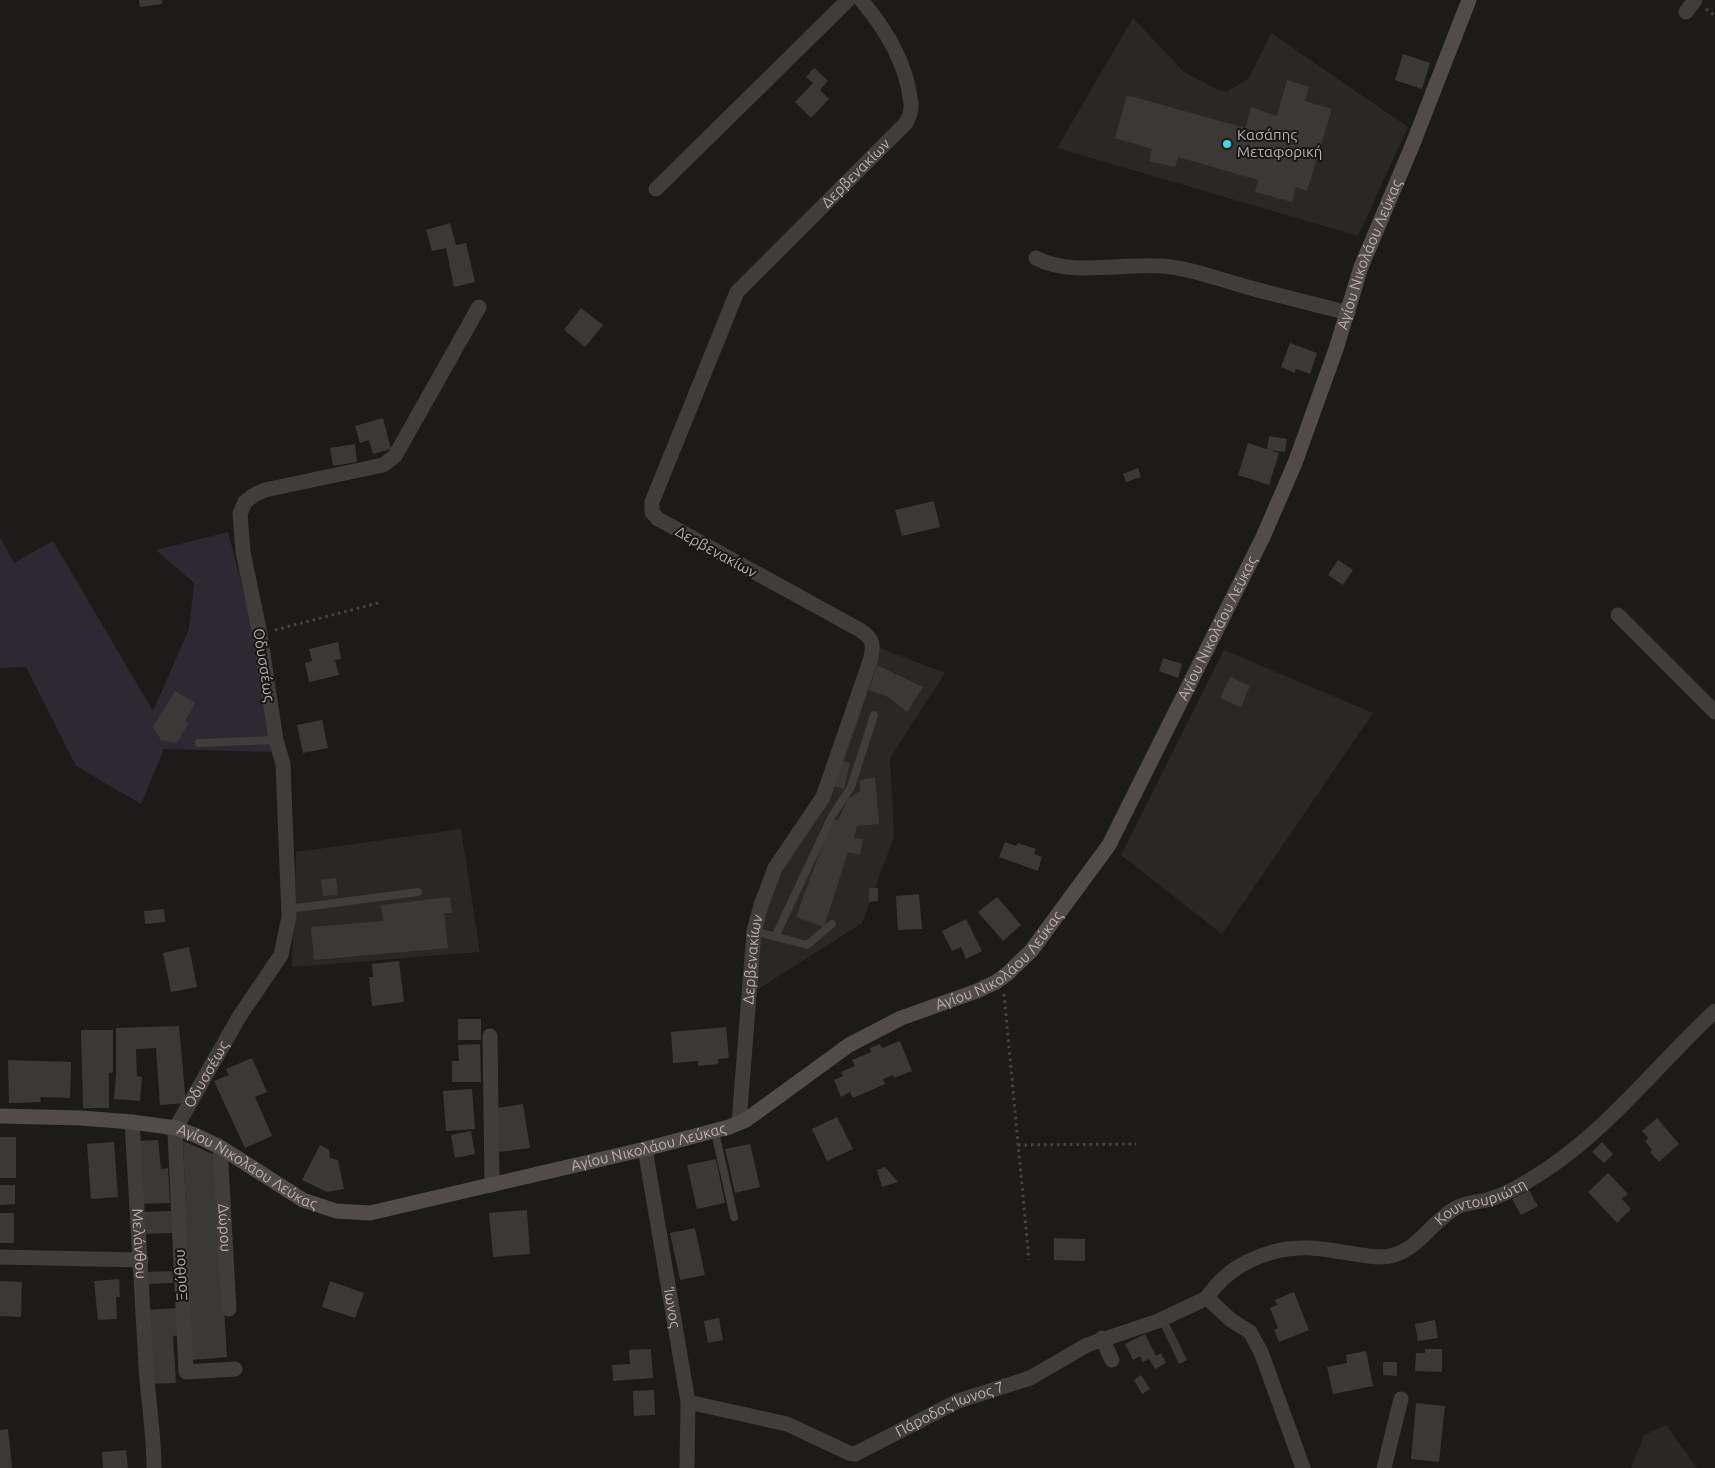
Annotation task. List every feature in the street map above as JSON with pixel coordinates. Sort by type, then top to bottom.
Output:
[{"type":"main road","name":"Αγίου Νικολάου Λεύκας","points":[[0,1116],[55,1116],[132,1122],[176,1128],[196,1135],[220,1147],[297,1197],[315,1205],[336,1210],[370,1213],[715,1132],[739,1123],[755,1114],[840,1050],[869,1033],[914,1013],[977,991],[1002,978],[1031,952],[1091,871],[1118,830],[1156,749],[1271,520],[1301,446],[1348,313],[1361,267],[1412,146],[1469,0]]},
{"type":"street","points":[[656,189],[848,0]]},
{"type":"street","name":"Δερβενακίων","points":[[739,1123],[754,931],[761,905],[774,868],[824,797],[870,661],[873,651],[872,642],[868,635],[860,630],[658,519],[652,512],[652,502],[737,292],[906,123],[911,108],[908,83],[900,62],[885,33],[872,13],[860,0]]},
{"type":"street","points":[[1686,12],[1695,0]]},
{"type":"street","points":[[1036,258],[1048,264],[1060,266],[1138,265],[1173,267],[1348,313]]},
{"type":"street","name":"Οδυσσέως","points":[[176,1128],[239,1017],[282,955],[290,917],[283,764],[276,740],[260,634],[243,552],[240,514],[245,502],[254,494],[382,465],[395,456],[479,307]]},
{"type":"street","points":[[1618,615],[1715,712]]},
{"type":"street","name":"Κουντουριώτη","points":[[1206,1298],[1217,1283],[1234,1270],[1260,1257],[1288,1249],[1310,1248],[1378,1256],[1396,1254],[1418,1242],[1455,1208],[1492,1198],[1523,1184],[1572,1151],[1627,1101],[1715,1010]]},
{"type":"street","points":[[490,1036],[492,1185]]},
{"type":"street","name":"Μελάνθου","points":[[132,1122],[146,1366],[154,1435],[154,1468]]},
{"type":"street","name":"Ξούθου","points":[[176,1128],[186,1372],[235,1369]]},
{"type":"street","name":"Δώρου","points":[[220,1147],[229,1309]]},
{"type":"street","name":"Ίωνος","points":[[645,1149],[688,1402],[687,1468]]},
{"type":"street","points":[[0,1257],[141,1260]]},
{"type":"street","points":[[1206,1298],[1226,1316],[1245,1328],[1254,1338],[1262,1352],[1303,1468]]},
{"type":"street","name":"Πάροδος Ίωνος 7","points":[[688,1402],[787,1424],[849,1454],[855,1454],[958,1401],[1037,1375],[1074,1351],[1102,1338],[1158,1321],[1206,1298]]},
{"type":"street","points":[[1102,1338],[1112,1360]]},
{"type":"street","points":[[1384,1468],[1401,1399]]},
{"type":"lane","points":[[775,936],[832,816],[851,787],[874,715]]},
{"type":"lane","points":[[199,743],[276,740]]},
{"type":"lane","points":[[289,909],[418,892]]},
{"type":"lane","points":[[754,931],[807,945],[832,924]]},
{"type":"lane","points":[[715,1132],[734,1217]]},
{"type":"path","points":[[260,634],[378,604]]},
{"type":"path","points":[[1002,978],[1029,1260]]},
{"type":"path","points":[[1018,1145],[1136,1144]]},
{"type":"shaded area","points":[[1133,18],[1184,72],[1218,90],[1227,92],[1249,78],[1271,33],[1408,127],[1358,236],[1057,148]]},
{"type":"shaded area","points":[[228,532],[258,646],[272,752],[164,749],[141,804],[76,766],[26,667],[0,668],[0,537],[14,563],[53,541],[153,711],[189,629],[194,583],[156,550]]},
{"type":"shaded area","points":[[877,647],[945,673],[890,758],[894,837],[862,923],[757,990],[756,929],[777,866],[824,799]]},
{"type":"shaded area","points":[[1224,650],[1373,713],[1222,934],[1121,855]]},
{"type":"shaded area","points":[[461,829],[480,952],[292,967],[296,852]]},
{"type":"shaded area","points":[[1666,1425],[1697,1468],[1631,1468],[1644,1435]]},
{"type":"building","points":[[139,0],[162,0],[162,4],[140,7]]},
{"type":"building","points":[[1403,54],[1430,63],[1422,89],[1395,80]]},
{"type":"building","points":[[814,68],[828,81],[820,90],[829,99],[811,118],[795,102],[813,83],[806,77]]},
{"type":"building","name":"Κασάπης Μεταφορική","points":[[1287,80],[1309,87],[1305,101],[1332,109],[1307,191],[1296,187],[1292,202],[1255,192],[1258,180],[1178,157],[1175,167],[1149,161],[1152,149],[1115,138],[1127,95],[1245,128],[1251,107],[1277,116]]},
{"type":"building","points":[[450,223],[456,245],[466,243],[475,282],[454,287],[446,248],[432,251],[426,230]]},
{"type":"building","points":[[581,308],[603,325],[585,347],[564,330]]},
{"type":"building","points":[[1290,343],[1317,353],[1310,374],[1296,369],[1295,373],[1281,367]]},
{"type":"building","points":[[383,418],[391,449],[373,454],[369,440],[360,443],[355,426]]},
{"type":"building","points":[[1269,436],[1287,439],[1285,452],[1267,450]]},
{"type":"building","points":[[1248,443],[1279,453],[1269,485],[1238,475]]},
{"type":"building","points":[[355,444],[357,462],[333,466],[330,448]]},
{"type":"building","points":[[1138,468],[1141,477],[1126,482],[1123,474]]},
{"type":"building","points":[[934,501],[940,527],[902,536],[895,510]]},
{"type":"building","points":[[1338,560],[1353,570],[1343,585],[1328,575]]},
{"type":"building","points":[[338,642],[341,659],[335,660],[339,675],[309,682],[305,663],[312,661],[309,649]]},
{"type":"building","points":[[1163,658],[1182,664],[1178,678],[1159,671]]},
{"type":"building","points":[[877,665],[923,687],[907,712],[888,697],[869,690]]},
{"type":"building","points":[[1230,677],[1250,686],[1241,707],[1220,698]]},
{"type":"building","points":[[175,691],[195,703],[185,721],[189,723],[177,743],[161,740],[153,727]]},
{"type":"building","points":[[322,720],[328,748],[303,753],[297,725]]},
{"type":"building","points":[[841,760],[850,763],[844,789],[834,786]]},
{"type":"building","points":[[875,777],[879,824],[857,826],[854,838],[863,839],[860,855],[848,852],[824,927],[796,917],[832,819],[838,820],[848,799],[860,791],[860,780]]},
{"type":"building","points":[[1005,842],[1016,846],[1018,843],[1036,849],[1034,854],[1042,857],[1038,871],[999,857]]},
{"type":"building","points":[[336,878],[338,895],[323,896],[321,880]]},
{"type":"building","points":[[869,888],[878,888],[878,901],[869,902]]},
{"type":"building","points":[[919,894],[922,929],[898,930],[896,896]]},
{"type":"building","points":[[450,897],[452,913],[444,913],[448,948],[314,960],[311,927],[383,921],[381,905]]},
{"type":"building","points":[[997,897],[1021,925],[1003,941],[978,912]]},
{"type":"building","points":[[164,909],[165,922],[145,924],[144,911]]},
{"type":"building","points":[[966,919],[982,951],[966,959],[961,947],[952,951],[942,931]]},
{"type":"building","points":[[189,947],[197,987],[171,992],[163,953]]},
{"type":"building","points":[[399,961],[404,1002],[372,1006],[369,977],[373,977],[372,964]]},
{"type":"building","points":[[458,1019],[481,1019],[481,1040],[458,1040]]},
{"type":"building","points":[[179,1026],[186,1103],[160,1105],[156,1048],[136,1049],[137,1076],[142,1077],[140,1101],[114,1099],[116,1028]]},
{"type":"building","points":[[726,1027],[729,1058],[718,1059],[718,1064],[698,1066],[698,1061],[673,1063],[671,1032]]},
{"type":"building","points":[[81,1030],[113,1030],[113,1072],[109,1073],[109,1108],[83,1108]]},
{"type":"building","points":[[900,1041],[912,1071],[894,1078],[893,1075],[883,1079],[885,1084],[853,1098],[850,1092],[841,1097],[834,1080],[843,1076],[841,1072],[855,1066],[852,1060],[871,1052],[870,1048],[880,1044],[882,1048]]},
{"type":"building","points":[[480,1044],[481,1082],[452,1082],[452,1061],[459,1061],[458,1045]]},
{"type":"building","points":[[252,1058],[267,1092],[255,1097],[272,1136],[245,1148],[214,1081],[229,1075],[226,1069]]},
{"type":"building","points":[[8,1060],[71,1062],[70,1098],[40,1097],[41,1102],[9,1103]]},
{"type":"building","points":[[472,1089],[475,1129],[446,1131],[443,1091]]},
{"type":"building","points":[[523,1104],[530,1148],[499,1152],[492,1109]]},
{"type":"building","points":[[837,1117],[853,1149],[827,1161],[812,1129]]},
{"type":"building","points":[[1657,1118],[1679,1144],[1659,1162],[1650,1152],[1652,1150],[1645,1141],[1648,1138],[1642,1131]]},
{"type":"building","points":[[471,1131],[475,1154],[455,1158],[451,1135]]},
{"type":"building","points":[[0,1137],[16,1137],[16,1178],[0,1178]]},
{"type":"building","points":[[158,1140],[161,1169],[168,1168],[170,1203],[138,1204],[137,1141]]},
{"type":"building","points":[[183,1141],[215,1155],[227,1357],[192,1360]]},
{"type":"building","points":[[114,1142],[118,1197],[91,1199],[87,1144]]},
{"type":"building","points":[[1602,1142],[1613,1154],[1604,1163],[1592,1152]]},
{"type":"building","points":[[750,1144],[760,1187],[735,1193],[725,1149]]},
{"type":"building","points":[[320,1145],[329,1150],[330,1158],[338,1160],[344,1189],[327,1192],[302,1180]]},
{"type":"building","points":[[716,1159],[725,1203],[697,1209],[687,1165]]},
{"type":"building","points":[[885,1167],[898,1182],[882,1187],[877,1170]]},
{"type":"building","points":[[1608,1173],[1628,1194],[1622,1199],[1631,1209],[1617,1223],[1588,1192]]},
{"type":"building","points":[[0,1185],[15,1185],[15,1204],[0,1205]]},
{"type":"building","points":[[1529,1190],[1538,1206],[1521,1215],[1512,1199]]},
{"type":"building","points":[[527,1210],[530,1254],[493,1257],[489,1213]]},
{"type":"building","points":[[173,1211],[174,1233],[143,1234],[142,1212]]},
{"type":"building","points":[[0,1213],[14,1213],[14,1243],[0,1243]]},
{"type":"building","points":[[695,1228],[705,1275],[680,1280],[670,1233]]},
{"type":"building","points":[[1054,1238],[1085,1239],[1085,1261],[1054,1260]]},
{"type":"building","points":[[173,1271],[173,1283],[148,1284],[147,1272]]},
{"type":"building","points":[[119,1279],[120,1297],[116,1297],[117,1319],[98,1320],[94,1281]]},
{"type":"building","points":[[0,1281],[22,1282],[21,1317],[0,1316]]},
{"type":"building","points":[[330,1281],[364,1293],[355,1318],[322,1307]]},
{"type":"building","points":[[1294,1292],[1309,1330],[1279,1342],[1274,1330],[1278,1328],[1270,1308],[1277,1305],[1275,1300]]},
{"type":"building","points":[[178,1308],[180,1335],[173,1336],[176,1383],[148,1384],[146,1310]]},
{"type":"building","points":[[719,1318],[723,1340],[708,1343],[704,1321]]},
{"type":"building","points":[[1435,1320],[1438,1338],[1418,1341],[1415,1324]]},
{"type":"building","points":[[1169,1323],[1187,1360],[1179,1364],[1161,1326]]},
{"type":"building","points":[[1145,1334],[1156,1356],[1161,1353],[1166,1363],[1155,1369],[1149,1359],[1143,1362],[1140,1356],[1133,1360],[1125,1344]]},
{"type":"building","points":[[651,1349],[653,1378],[613,1381],[612,1365],[630,1364],[629,1350]]},
{"type":"building","points":[[1425,1349],[1442,1349],[1442,1372],[1415,1371],[1416,1353],[1425,1353]]},
{"type":"building","points":[[1366,1351],[1373,1386],[1333,1394],[1327,1367],[1347,1363],[1346,1355]]},
{"type":"building","points":[[1383,1362],[1397,1362],[1397,1376],[1383,1375]]},
{"type":"building","points":[[1141,1375],[1150,1389],[1142,1394],[1134,1380]]},
{"type":"building","points":[[654,1390],[655,1415],[634,1416],[633,1391]]},
{"type":"building","points":[[1416,1403],[1445,1406],[1439,1462],[1411,1459]]},
{"type":"building","points":[[8,1429],[12,1468],[0,1468],[0,1430]]},
{"type":"building","points":[[126,1450],[128,1468],[103,1468],[102,1452]]},
{"type":"place","name":"Κασάπης Μεταφορική","points":[[1227,144]]}]
